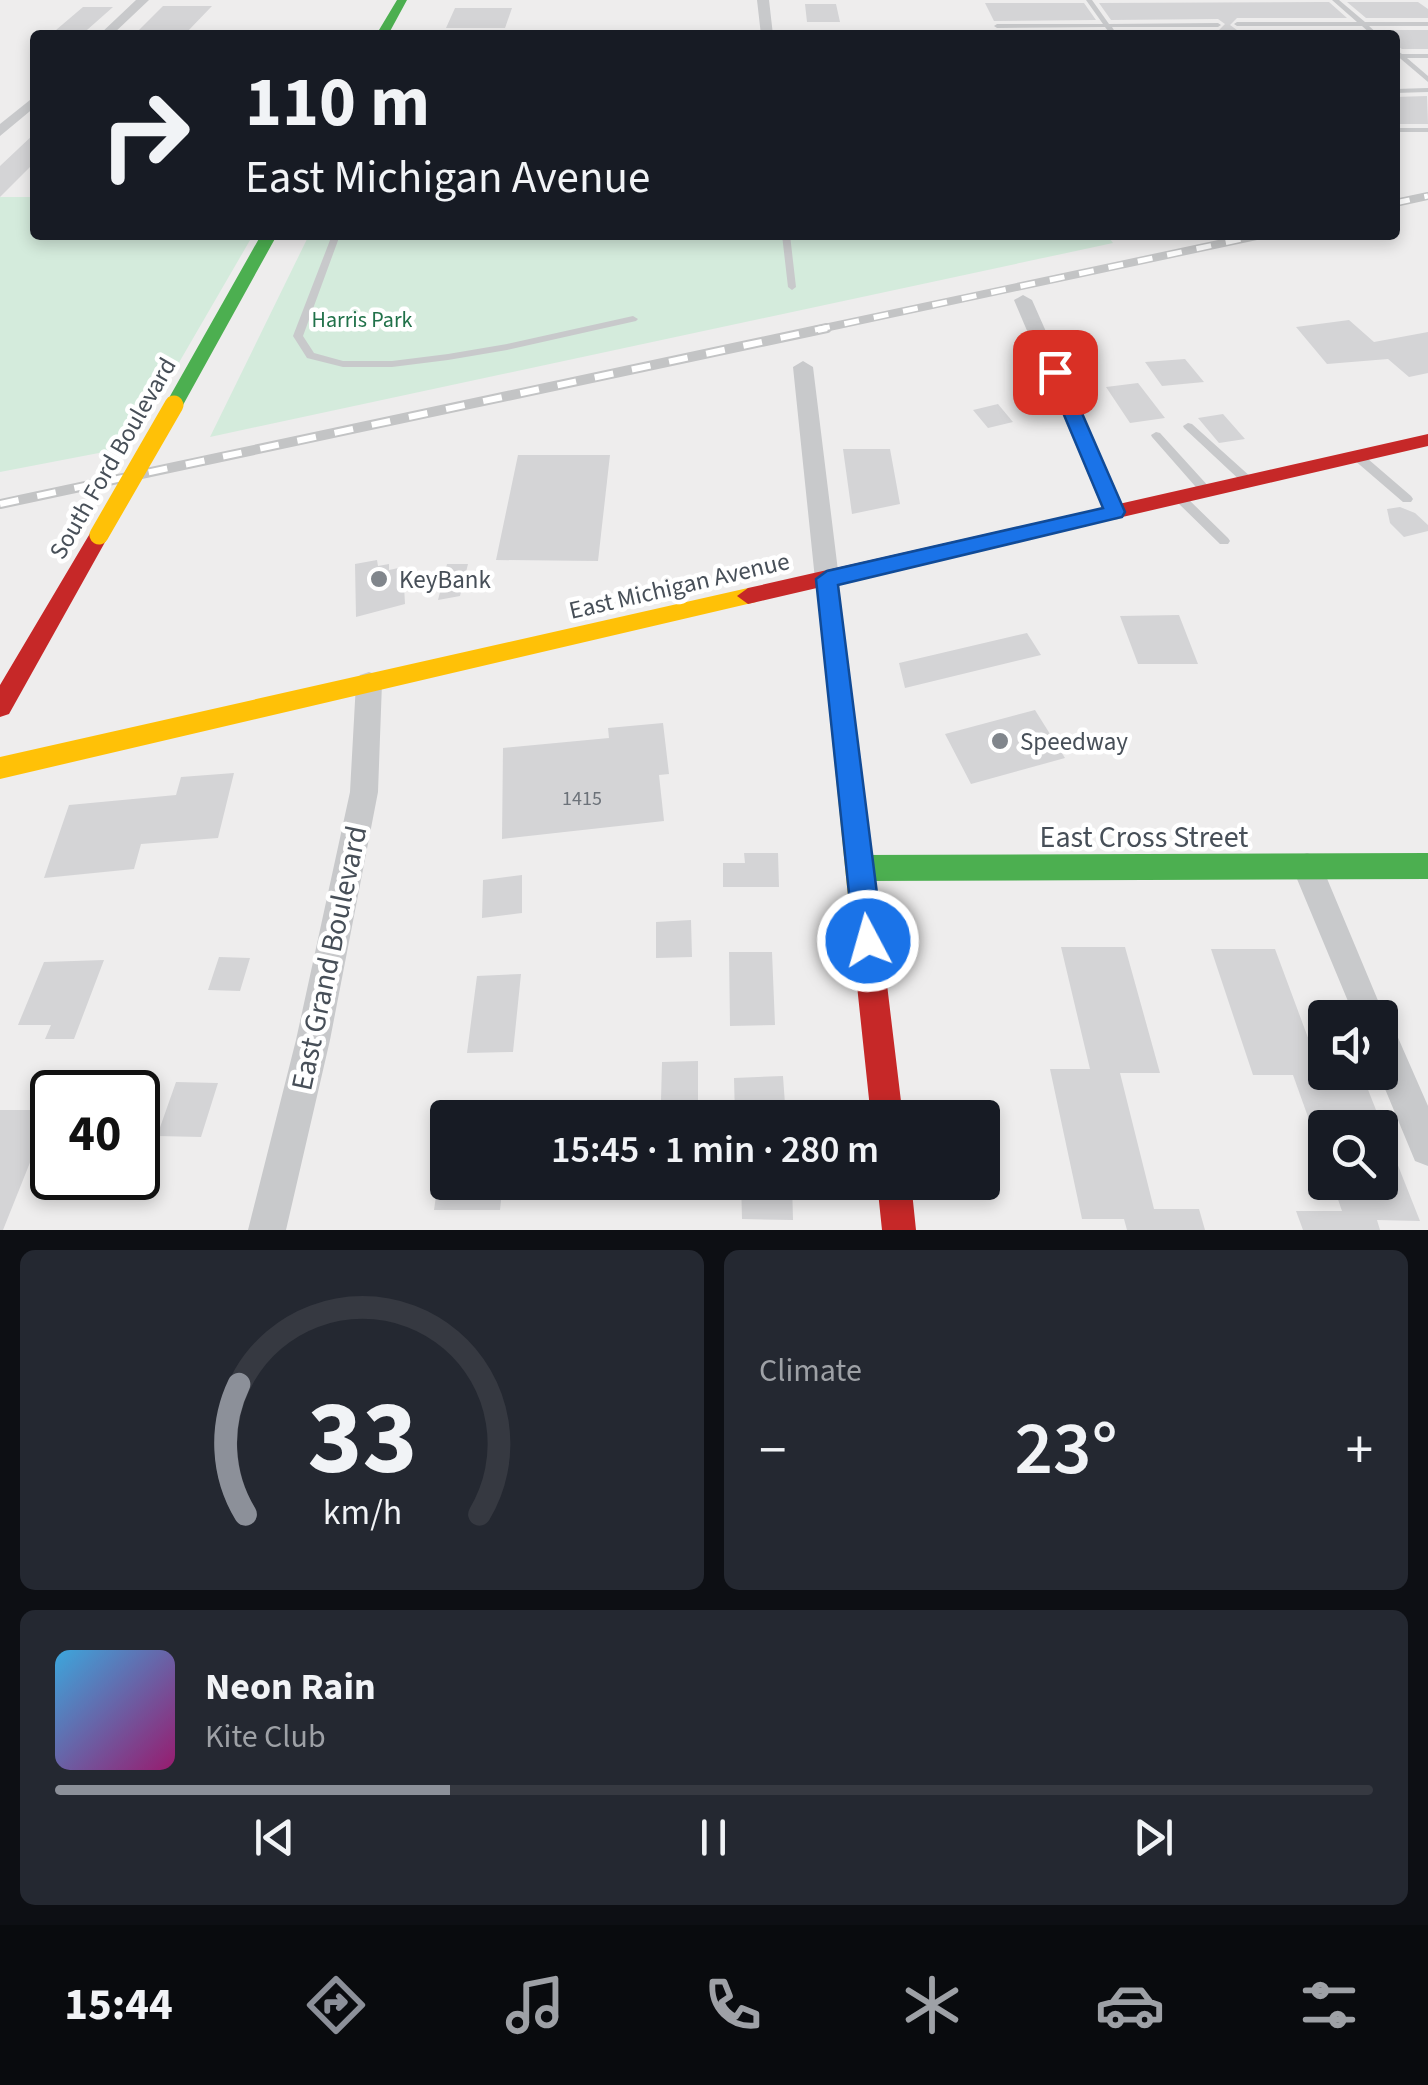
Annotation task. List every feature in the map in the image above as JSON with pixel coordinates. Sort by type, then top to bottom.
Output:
[{"type":"main road","points":[[385,30],[402,0]]},
{"type":"main road","name":"South Ford Boulevard","points":[[3,702],[267,240]]},
{"type":"main road","name":"East Michigan Avenue","points":[[0,768],[1428,440]]},
{"type":"main road","points":[[827,579],[885,1100]]},
{"type":"main road","name":"East Cross Street","points":[[860,868],[1428,866]]},
{"type":"main road","points":[[896,1200],[899,1230]]},
{"type":"street","points":[[110,30],[143,0]]},
{"type":"street","points":[[763,0],[766,30]]},
{"type":"street","points":[[0,132],[30,105]]},
{"type":"street","points":[[1023,300],[1115,512]]},
{"type":"street","points":[[803,367],[827,579]]},
{"type":"street","name":"East Grand Boulevard","points":[[266,1230],[313,1040],[364,792],[369,683]]},
{"type":"street","points":[[1308,867],[1364,1000]]},
{"type":"street","points":[[1398,1078],[1428,1148]]},
{"type":"lane","points":[[1089,0],[1111,30]]},
{"type":"lane","points":[[1335,0],[1370,30]]},
{"type":"lane","points":[[1237,24],[1428,24]]},
{"type":"lane","points":[[997,26],[1218,25]]},
{"type":"lane","points":[[1400,54],[1428,56]]},
{"type":"lane","points":[[1400,57],[1428,80]]},
{"type":"lane","points":[[1400,90],[1428,90]]},
{"type":"lane","points":[[1400,130],[1428,130]]},
{"type":"lane","points":[[334,240],[298,336],[298,346],[305,355],[321,362],[378,367],[633,319]]},
{"type":"lane","points":[[787,240],[792,287]]},
{"type":"lane","points":[[1188,426],[1248,482]]},
{"type":"lane","points":[[1156,435],[1206,491]]},
{"type":"lane","points":[[1358,456],[1407,499]]},
{"type":"lane","points":[[1179,497],[1224,541]]},
{"type":"green space","points":[[0,197],[30,197],[30,240],[250,240],[130,447],[0,472]]},
{"type":"green space","name":"Harris Park","points":[[307,240],[1113,243],[210,437]]},
{"type":"building","points":[[1329,2],[1347,18],[1237,18],[1230,25],[1237,30],[1219,30],[1225,24],[1218,19],[1111,20],[1099,3]]},
{"type":"building","points":[[1347,2],[1418,2],[1428,9],[1428,18],[1366,18]]},
{"type":"building","points":[[985,3],[1084,3],[1096,20],[994,21]]},
{"type":"building","points":[[805,4],[836,4],[840,22],[807,22]]},
{"type":"building","points":[[163,6],[212,6],[189,30],[139,30]]},
{"type":"building","points":[[83,7],[113,7],[87,30],[56,30]]},
{"type":"building","points":[[455,8],[512,8],[505,28],[446,28]]},
{"type":"building","points":[[1400,30],[1428,30],[1428,49],[1402,49]]},
{"type":"building","points":[[1427,96],[1428,124],[1400,124],[1400,97]]},
{"type":"building","points":[[30,138],[30,167],[0,197],[0,166]]},
{"type":"building","points":[[1349,320],[1374,342],[1428,332],[1428,373],[1409,377],[1388,359],[1327,364],[1296,327]]},
{"type":"building","points":[[1185,359],[1204,382],[1162,386],[1145,362]]},
{"type":"building","points":[[1138,383],[1165,418],[1130,423],[1106,387]]},
{"type":"building","points":[[998,404],[1013,422],[988,428],[973,410]]},
{"type":"building","points":[[1223,414],[1245,439],[1219,443],[1198,418]]},
{"type":"building","points":[[843,449],[890,449],[900,504],[852,514]]},
{"type":"building","points":[[518,455],[610,455],[598,561],[496,560]]},
{"type":"building","points":[[1400,507],[1415,513],[1428,525],[1428,531],[1404,537],[1390,523],[1387,509]]},
{"type":"building","name":"KeyBank","points":[[377,560],[378,566],[389,564],[389,570],[403,567],[405,604],[356,617],[355,564]]},
{"type":"building","points":[[447,564],[468,564],[460,596],[438,600]]},
{"type":"building","points":[[1179,615],[1198,664],[1138,664],[1120,616]]},
{"type":"building","points":[[1027,633],[1041,655],[905,688],[899,663]]},
{"type":"building","points":[[1035,710],[1065,758],[971,784],[945,734]]},
{"type":"building","points":[[663,723],[669,774],[659,775],[664,821],[502,839],[503,748],[609,738],[608,728]]},
{"type":"building","points":[[234,773],[218,838],[141,844],[134,869],[44,878],[69,805],[176,795],[181,777]]},
{"type":"building","points":[[744,853],[778,853],[779,887],[723,887],[723,863],[745,863]]},
{"type":"building","points":[[522,875],[522,913],[482,918],[483,880]]},
{"type":"building","points":[[691,920],[692,957],[656,958],[656,922]]},
{"type":"building","points":[[1061,947],[1125,947],[1160,1073],[1120,1073],[1154,1209],[1199,1209],[1205,1230],[1127,1230],[1124,1219],[1082,1219],[1050,1069],[1090,1069]]},
{"type":"building","points":[[1211,949],[1275,949],[1308,1038],[1308,1090],[1368,1090],[1376,1110],[1308,1110],[1308,1117],[1293,1075],[1253,1075]]},
{"type":"building","points":[[729,952],[772,952],[775,1025],[730,1026]]},
{"type":"building","points":[[219,957],[250,958],[240,991],[208,990]]},
{"type":"building","points":[[104,960],[74,1039],[45,1039],[51,1025],[18,1025],[44,962]]},
{"type":"building","points":[[521,974],[513,1052],[467,1053],[477,976]]},
{"type":"building","points":[[698,1061],[698,1100],[661,1100],[662,1062]]},
{"type":"building","points":[[783,1076],[785,1100],[735,1100],[734,1078]]},
{"type":"building","points":[[176,1082],[218,1083],[201,1137],[160,1136]]},
{"type":"building","points":[[0,1110],[30,1110],[30,1162],[0,1230]]},
{"type":"building","points":[[1398,1165],[1420,1221],[1377,1220],[1380,1230],[1303,1230],[1296,1211],[1342,1211],[1338,1200],[1398,1200]]},
{"type":"building","points":[[435,1200],[501,1200],[500,1210],[434,1210]]},
{"type":"building","points":[[741,1200],[792,1200],[793,1220],[742,1219]]},
{"type":"railway","points":[[1400,202],[1428,196]]},
{"type":"railway","points":[[815,330],[1238,240]]},
{"type":"railway","points":[[0,504],[827,328]]},
{"type":"traffic: fast","points":[[385,30],[402,0]]},
{"type":"traffic: fast","points":[[174,405],[266,240]]},
{"type":"traffic: fast","points":[[860,868],[1428,866]]},
{"type":"traffic: slow","points":[[99,535],[174,405]]},
{"type":"traffic: slow","points":[[827,579],[871,976]]},
{"type":"traffic: slow","points":[[0,768],[748,596]]},
{"type":"traffic: jam","points":[[748,596],[1428,440]]},
{"type":"traffic: jam","points":[[0,707],[99,535]]},
{"type":"traffic: jam","points":[[871,976],[885,1100]]},
{"type":"traffic: jam","points":[[896,1200],[899,1230]]},
{"type":"place","name":"KeyBank","points":[[379,579]]},
{"type":"place","name":"Speedway","points":[[1000,741]]},
{"type":"route","points":[[868,941],[827,579],[1115,512],[1055,372]]}]
